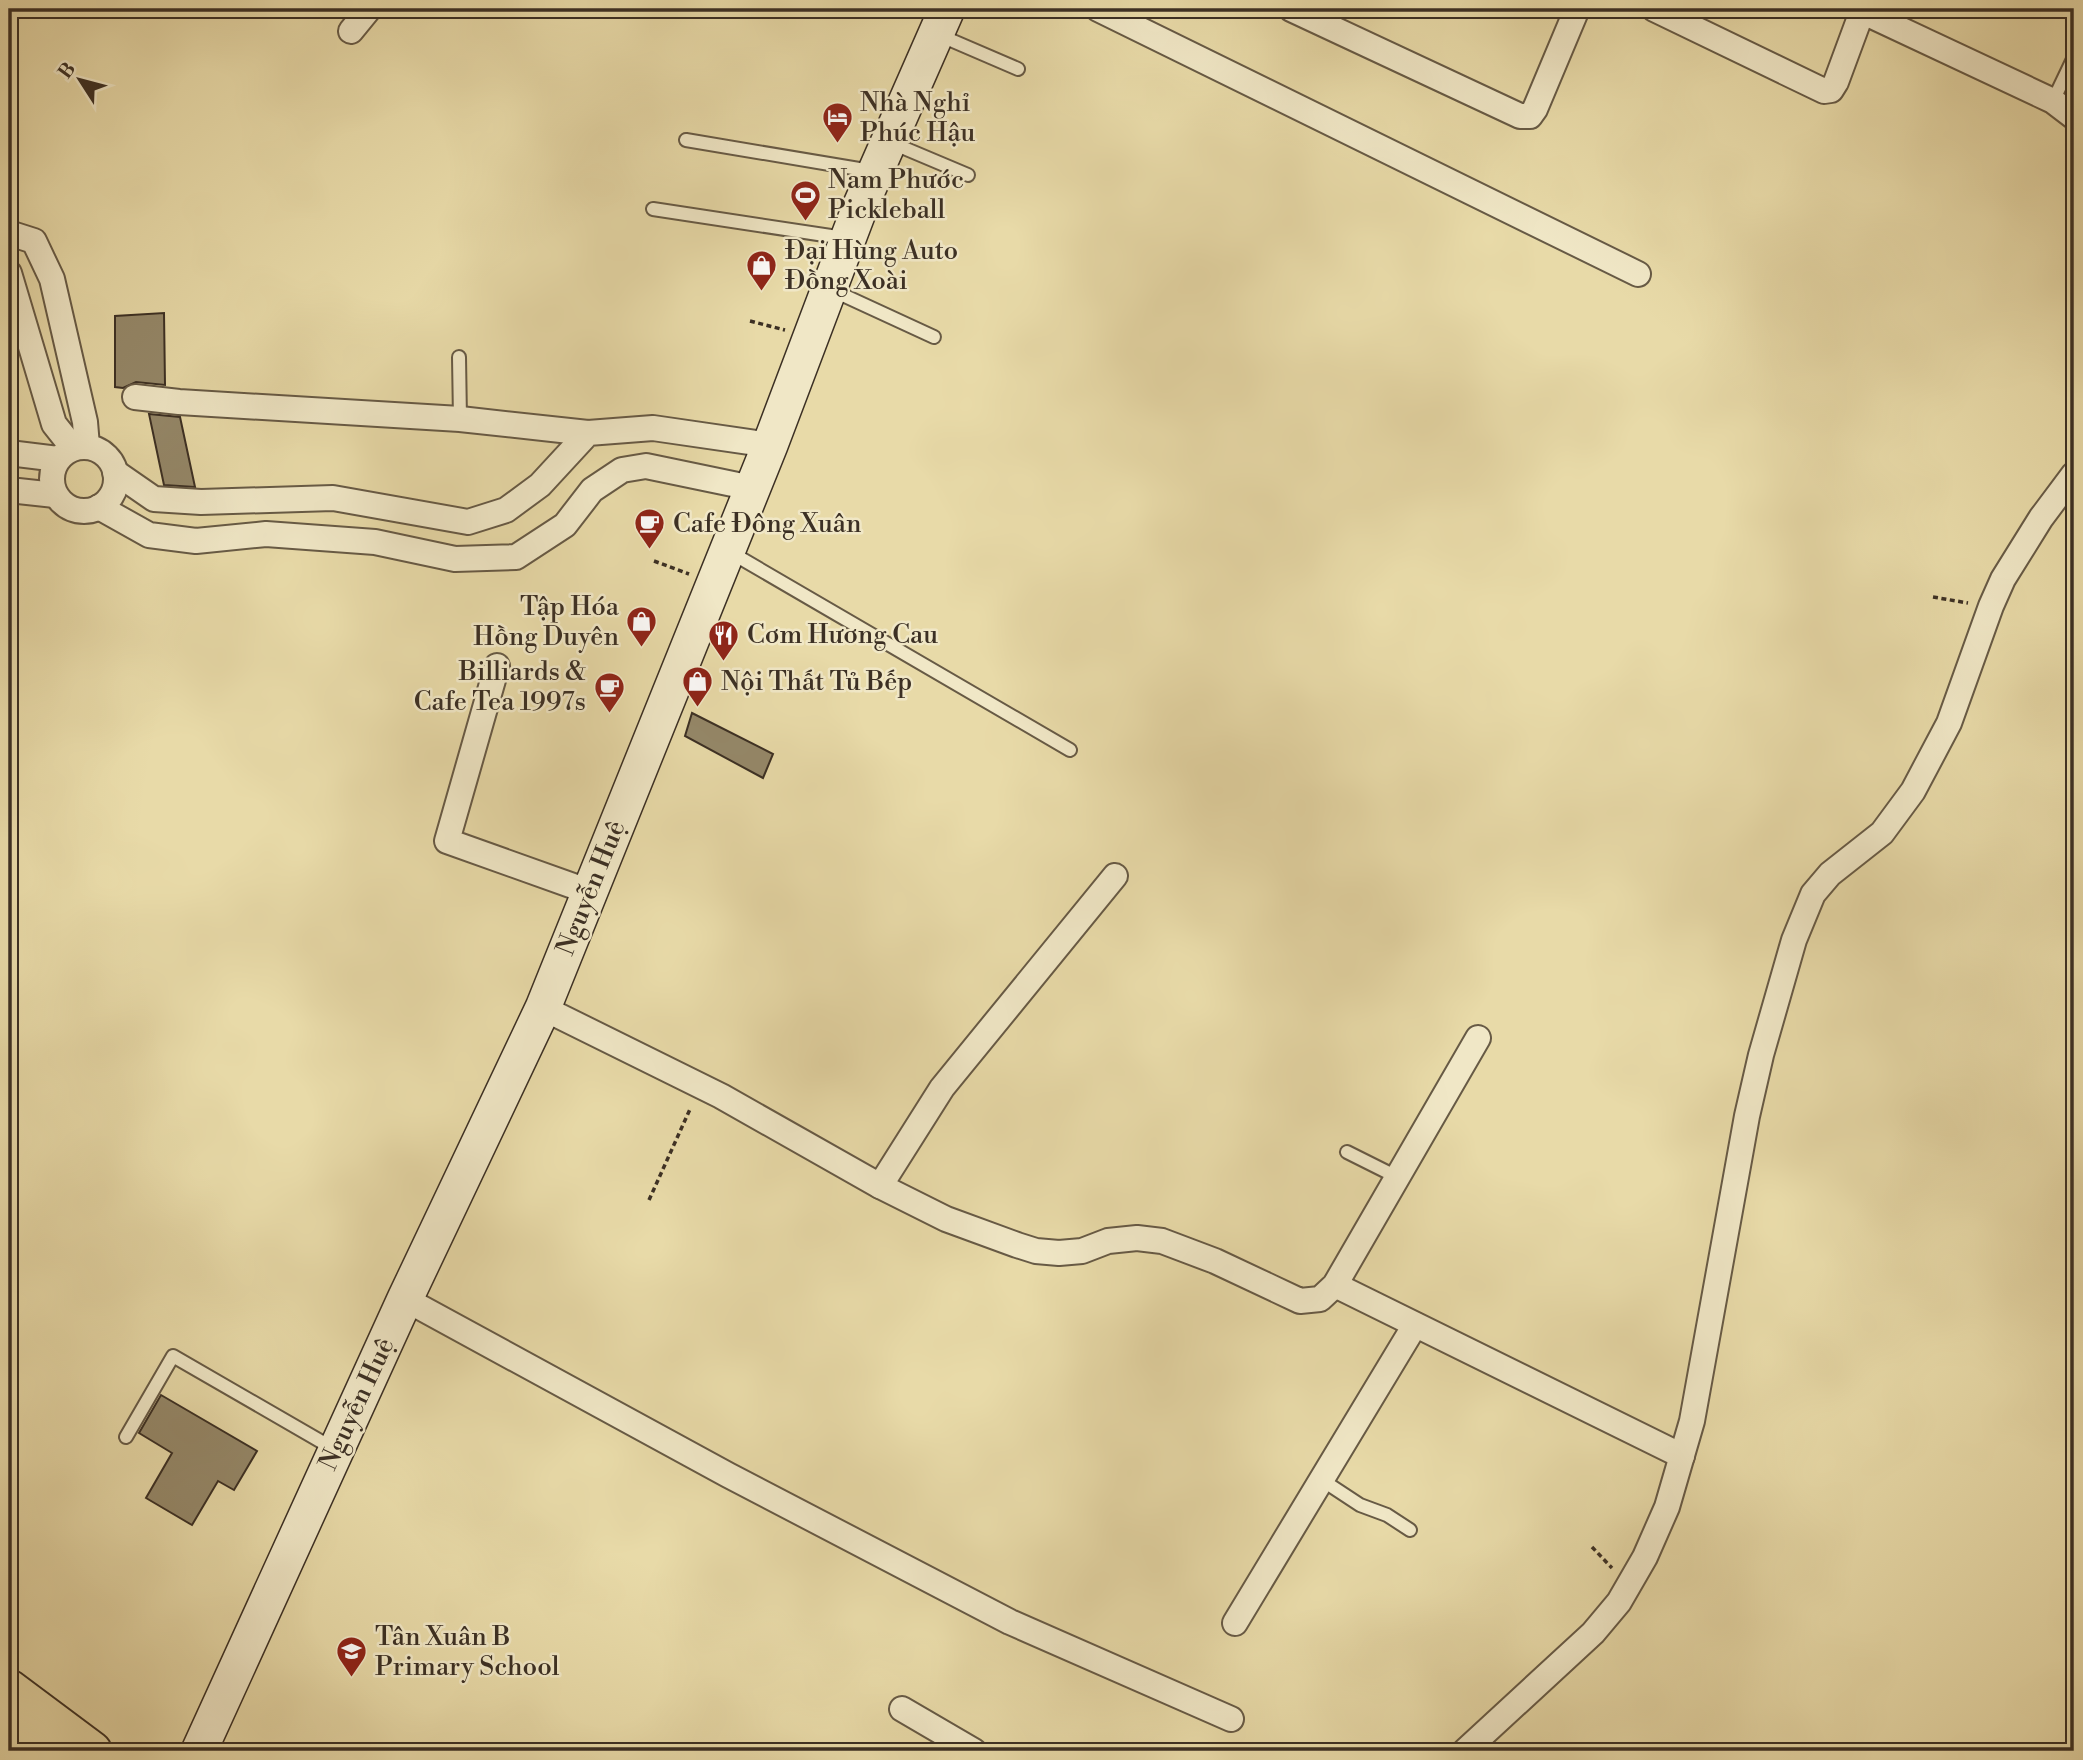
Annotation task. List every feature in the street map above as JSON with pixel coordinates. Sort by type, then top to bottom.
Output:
[{"type":"main road","points":[[9,1689],[92,1751]]},
{"type":"street","points":[[351,31],[369,9]]},
{"type":"street","points":[[1098,9],[1638,274]]},
{"type":"street","points":[[1291,9],[1520,116],[1530,116],[1535,109],[1577,9]]},
{"type":"street","points":[[1654,9],[1824,91],[1831,90],[1836,82],[1861,9],[2053,101],[2074,117]]},
{"type":"street","name":"Nguyễn Huệ","points":[[199,1751],[405,1299],[543,1008],[770,445],[828,288],[941,21]]},
{"type":"street","points":[[9,233],[34,242],[52,279],[85,422],[73,451],[52,475],[55,495]]},
{"type":"street","points":[[9,273],[54,424],[73,451]]},
{"type":"street","points":[[135,397],[460,419],[588,433],[653,428],[770,445]]},
{"type":"street","points":[[9,453],[73,451],[106,455],[115,472],[154,499],[201,502],[333,498],[468,522],[506,510],[540,485],[588,433]]},
{"type":"street","points":[[99,507],[149,535],[195,541],[266,534],[375,542],[455,559],[516,557],[565,525],[592,490],[622,470],[646,467],[752,488]]},
{"type":"street","points":[[9,490],[55,495],[70,508],[80,511],[99,507],[113,492],[115,472]]},
{"type":"street","points":[[1465,1751],[1593,1633],[1619,1602],[1645,1557],[1667,1507],[1692,1420],[1754,1085],[1794,940],[1813,894],[1830,874],[1882,833],[1913,791],[1949,723],[2003,579],[2041,518],[2074,474]]},
{"type":"street","points":[[497,666],[447,841],[590,892]]},
{"type":"street","points":[[880,1186],[942,1088],[1115,876]]},
{"type":"street","points":[[543,1008],[700,1086],[880,1186],[946,1219],[1036,1251],[1082,1251],[1108,1241],[1137,1238],[1163,1241],[1215,1261],[1300,1301],[1320,1299],[1335,1285],[1478,1038]]},
{"type":"street","points":[[1335,1285],[1682,1456]]},
{"type":"street","points":[[405,1299],[728,1475],[1010,1622],[1231,1719]]},
{"type":"street","points":[[1235,1623],[1415,1325]]},
{"type":"street","points":[[902,1709],[974,1751]]},
{"type":"lane","points":[[941,21],[1018,69]]},
{"type":"lane","points":[[2053,101],[2074,57]]},
{"type":"lane","points":[[686,140],[882,157],[968,175]]},
{"type":"lane","points":[[653,209],[848,239]]},
{"type":"lane","points":[[828,288],[934,337]]},
{"type":"lane","points":[[459,357],[460,419]]},
{"type":"lane","points":[[727,550],[1070,750]]},
{"type":"lane","points":[[1348,1152],[1397,1177]]},
{"type":"lane","points":[[126,1437],[173,1356],[336,1451]]},
{"type":"lane","points":[[1322,1480],[1360,1505],[1387,1515],[1410,1530]]},
{"type":"path","points":[[750,321],[810,336]]},
{"type":"path","points":[[654,561],[714,583]]},
{"type":"path","points":[[1933,597],[1991,606]]},
{"type":"path","points":[[649,1200],[700,1086]]},
{"type":"path","points":[[1592,1547],[1627,1586]]},
{"type":"building","points":[[164,313],[165,385],[136,382],[123,388],[115,387],[115,316]]},
{"type":"building","points":[[149,414],[180,417],[195,487],[164,485]]},
{"type":"building","points":[[692,713],[773,754],[763,778],[685,736]]},
{"type":"building","points":[[161,1395],[257,1451],[234,1490],[218,1481],[192,1525],[146,1498],[172,1453],[139,1433]]},
{"type":"place","name":"Nhà Nghỉ Phúc Hậu","points":[[837,145]]},
{"type":"place","name":"Nam Phước Pickleball","points":[[805,222]]},
{"type":"place","name":"Đại Hùng Auto Đồng Xoài","points":[[762,293]]},
{"type":"place","name":"Cafe Đông Xuân","points":[[650,551]]},
{"type":"place","name":"Tập Hóa Hồng Duyên","points":[[642,649]]},
{"type":"place","name":"Cơm Hương Cau","points":[[724,662]]},
{"type":"place","name":"Nội Thất Tủ Bếp","points":[[698,709]]},
{"type":"place","name":"Billiards & Cafe Tea 1997s","points":[[609,714]]},
{"type":"place","name":"Tân Xuân B Primary School","points":[[352,1679]]}]
